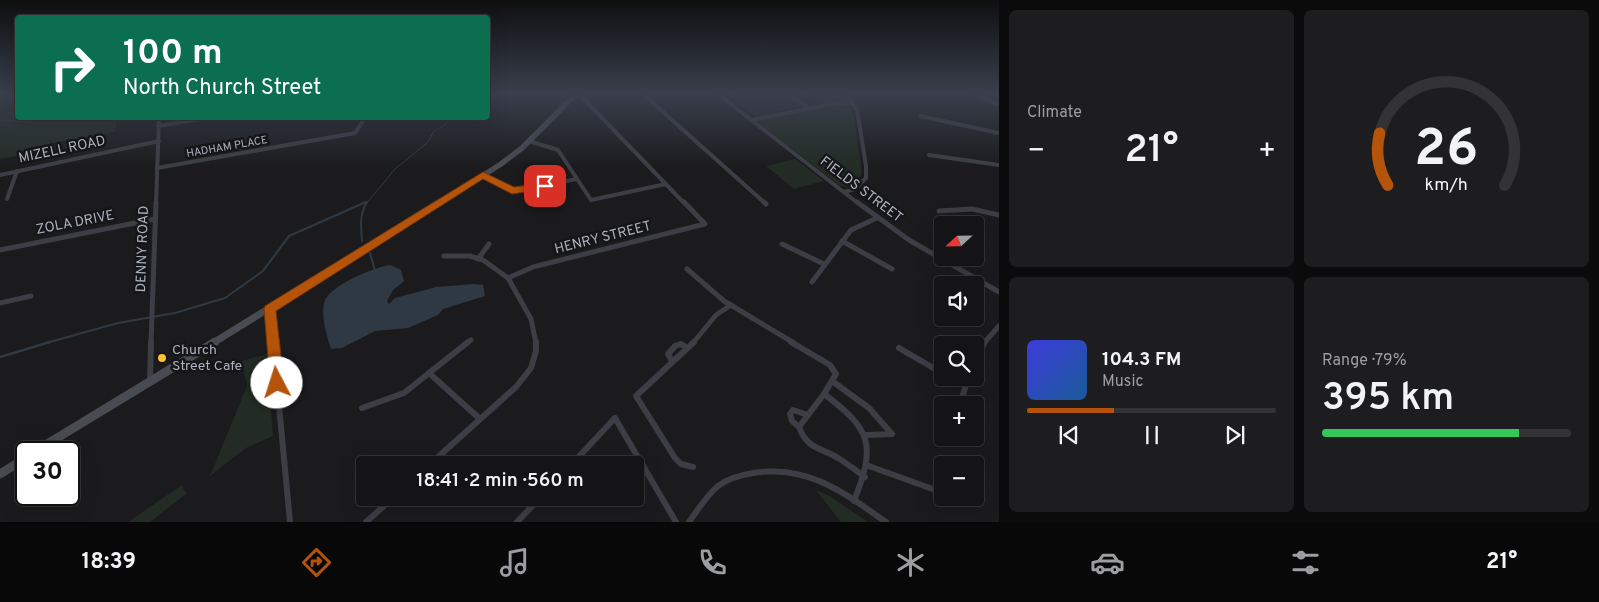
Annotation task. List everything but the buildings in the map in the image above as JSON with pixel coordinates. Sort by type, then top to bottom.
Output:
[{"type":"main road","points":[[52,441],[270,309],[483,175],[529,142],[553,118]]},
{"type":"main road","points":[[0,474],[15,465]]},
{"type":"street","points":[[601,118],[666,184]]},
{"type":"street","points":[[670,118],[766,204]]},
{"type":"street","points":[[752,120],[760,118]]},
{"type":"street","points":[[844,192],[855,189],[866,178],[866,166],[858,118]]},
{"type":"street","points":[[931,118],[999,133]]},
{"type":"street","name":"DENNY ROAD","points":[[150,381],[159,120]]},
{"type":"street","points":[[158,126],[195,120]]},
{"type":"street","name":"HADHAM PLACE","points":[[157,168],[358,131],[364,120]]},
{"type":"street","name":"FIELDS STREET","points":[[752,120],[877,218],[909,240],[999,292]]},
{"type":"street","name":"MIZELL ROAD","points":[[0,175],[159,141]]},
{"type":"street","points":[[529,142],[555,148],[591,200],[666,184]]},
{"type":"street","points":[[929,155],[999,165]]},
{"type":"street","points":[[7,199],[17,171]]},
{"type":"street","points":[[483,175],[512,190],[530,189],[576,179]]},
{"type":"street","name":"HENRY STREET","points":[[508,278],[533,267],[705,224],[666,184]]},
{"type":"street","points":[[939,211],[972,209],[997,214],[999,208]]},
{"type":"street","points":[[812,282],[851,230],[877,218]]},
{"type":"street","name":"ZOLA DRIVE","points":[[0,250],[155,219]]},
{"type":"street","points":[[842,241],[892,269]]},
{"type":"street","points":[[478,259],[489,244]]},
{"type":"street","points":[[782,244],[824,264]]},
{"type":"street","points":[[439,456],[516,387],[531,368],[536,351],[536,336],[531,319],[508,278],[496,268],[478,259],[444,256]]},
{"type":"street","points":[[687,268],[731,305],[830,365],[836,374],[824,394],[799,427]]},
{"type":"street","points":[[0,303],[31,296]]},
{"type":"street","points":[[693,467],[681,464],[675,458],[636,396],[687,348],[716,316],[731,305]]},
{"type":"street","points":[[270,309],[290,522]]},
{"type":"street","points":[[984,345],[999,326]]},
{"type":"street","points":[[362,408],[404,393],[471,340]]},
{"type":"street","points":[[899,348],[934,368]]},
{"type":"street","points":[[430,373],[480,419]]},
{"type":"street","points":[[832,381],[869,408],[892,434],[867,435]]},
{"type":"street","points":[[824,394],[852,416],[867,435],[868,448],[865,477],[854,501]]},
{"type":"street","points":[[808,415],[793,410],[790,414],[792,421],[799,427],[808,445],[837,458],[865,477]]},
{"type":"street","points":[[579,456],[615,418],[637,456]]},
{"type":"street","points":[[866,465],[934,489]]},
{"type":"street","points":[[644,467],[676,522]]},
{"type":"street","points":[[689,522],[720,484],[756,471],[793,473],[827,483],[886,522]]},
{"type":"street","points":[[366,522],[384,506]]},
{"type":"street","points":[[517,522],[532,506]]},
{"type":"shaded area","points":[[0,118],[123,120],[117,121],[115,132],[28,148],[26,154],[0,159]]},
{"type":"shaded area","points":[[854,118],[862,172],[860,178],[849,187],[840,186],[759,123],[760,120]]},
{"type":"shaded area","points":[[795,159],[824,181],[794,189],[766,166]]},
{"type":"shaded area","points":[[390,265],[401,270],[404,281],[393,290],[387,301],[389,304],[395,298],[436,287],[483,285],[485,296],[443,309],[438,315],[408,328],[375,331],[342,348],[331,349],[323,315],[324,303],[327,297],[352,278],[373,269]]},
{"type":"shaded area","points":[[267,354],[273,436],[246,448],[210,476],[247,386],[242,361]]},
{"type":"shaded area","points":[[182,485],[186,494],[150,522],[128,522]]},
{"type":"shaded area","points":[[816,490],[831,497],[868,522],[841,522]]},
{"type":"waterway","points":[[0,121],[36,120]]},
{"type":"waterway","points":[[366,204],[395,169],[428,142],[434,131],[444,126],[446,120]]},
{"type":"waterway","points":[[46,343],[118,323],[175,313],[225,298],[263,271],[289,236],[366,202]]},
{"type":"waterway","points":[[362,241],[362,216],[367,202],[363,204]]},
{"type":"waterway","points":[[370,253],[375,271]]},
{"type":"waterway","points":[[0,357],[50,342]]},
{"type":"place","name":"Church Street Cafe","points":[[162,358]]},
{"type":"route","points":[[277,383],[270,309],[483,175],[512,190],[545,186]]}]
